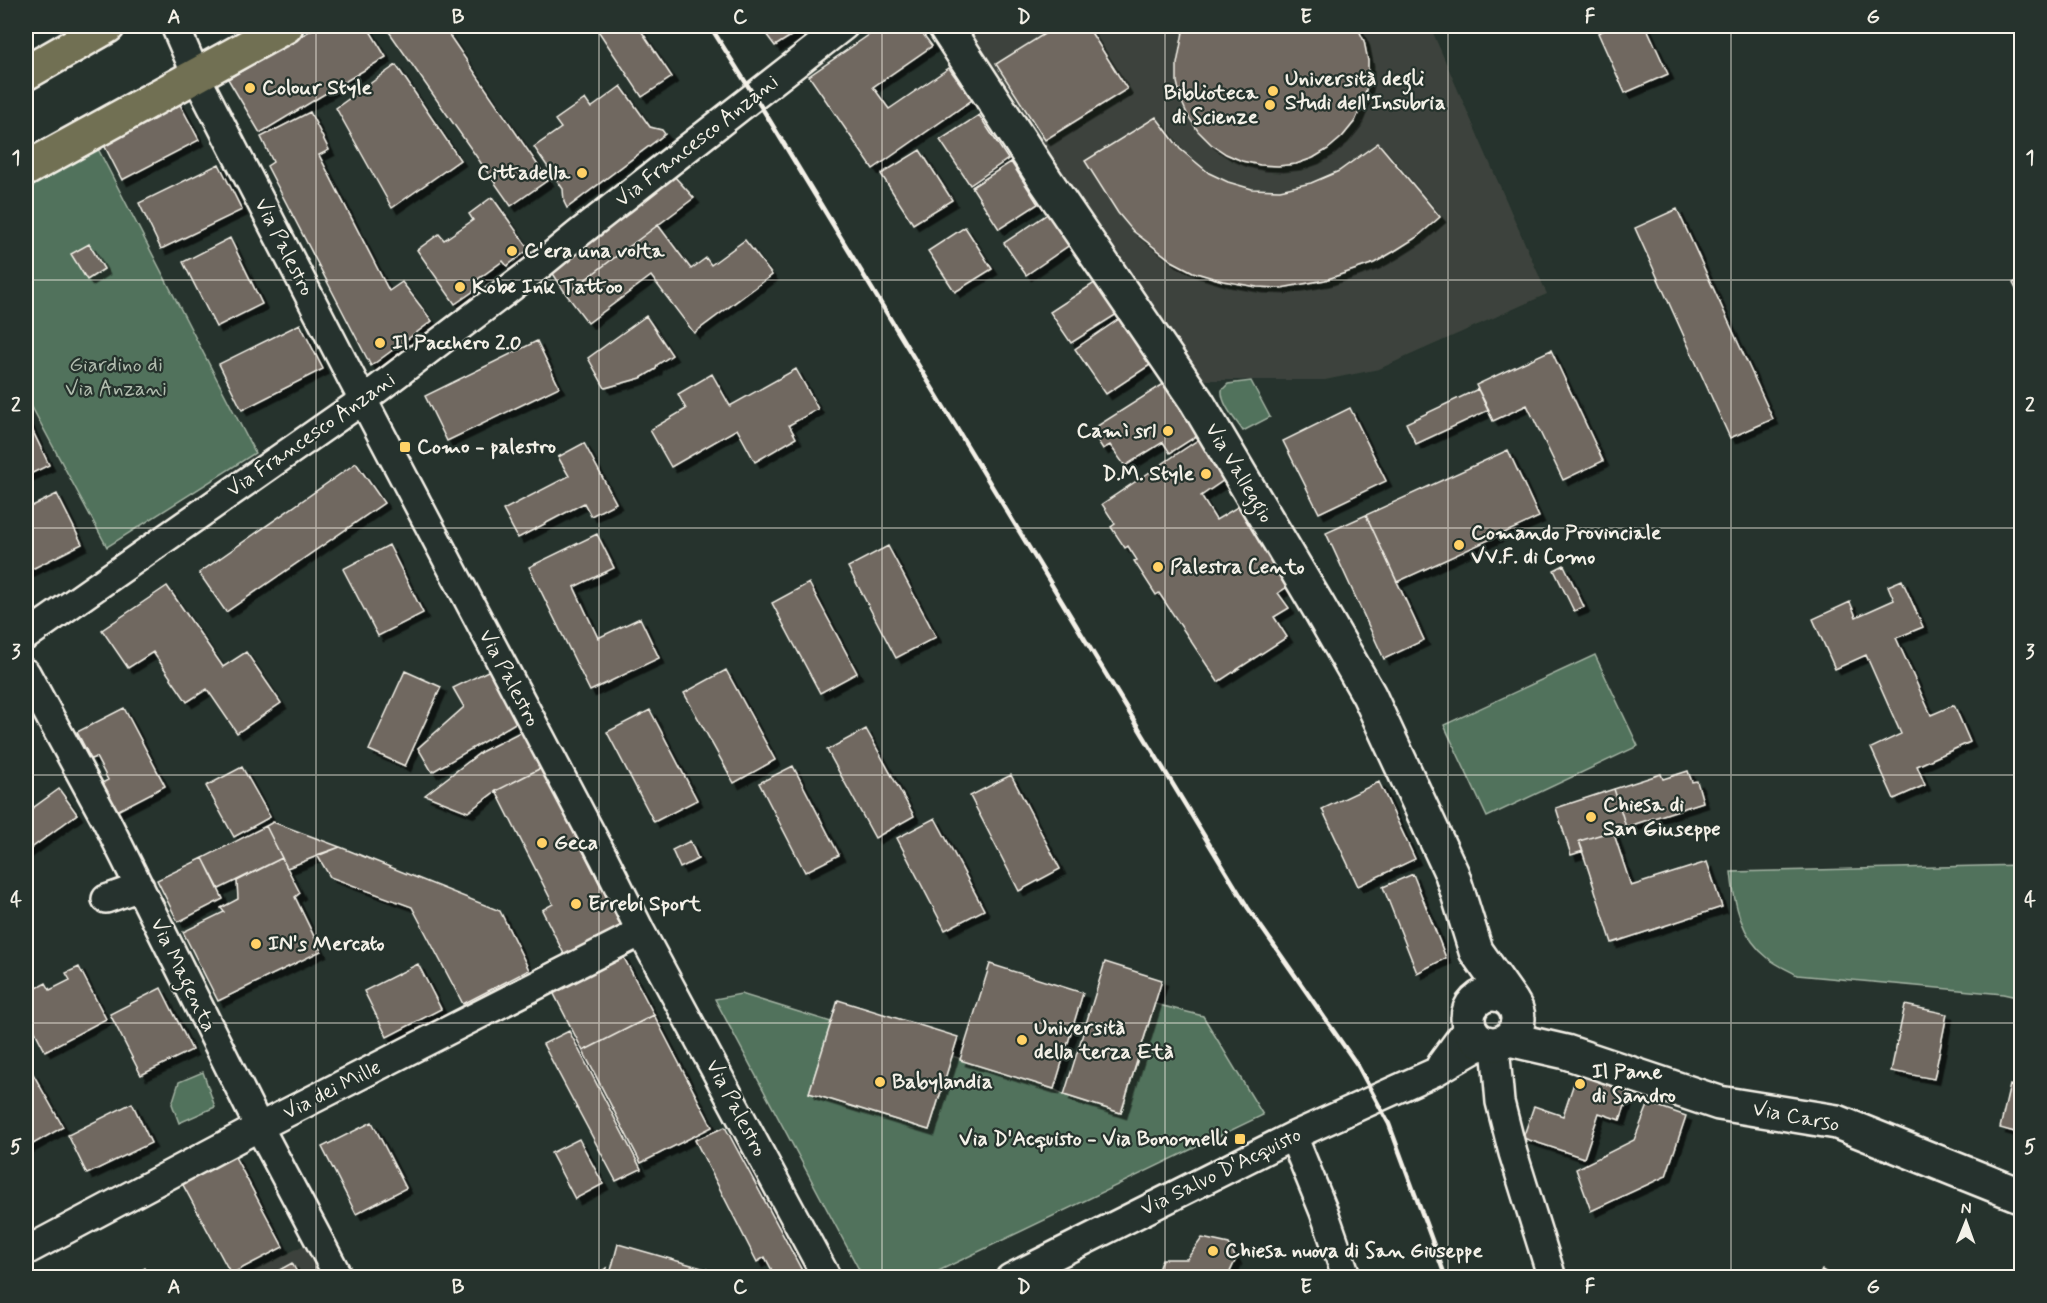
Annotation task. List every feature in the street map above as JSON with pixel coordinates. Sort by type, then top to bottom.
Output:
[{"type":"main road","points":[[26,73],[108,26]]},
{"type":"main road","points":[[26,169],[192,66],[286,26]]},
{"type":"street","name":"Via Palestro","points":[[175,26],[192,66],[363,400],[641,932],[827,1278]]},
{"type":"street","name":"Via Francesco Anzani","points":[[26,636],[363,400],[534,270],[844,26]]},
{"type":"street","name":"Via Valleggio","points":[[945,26],[1046,181],[1197,402],[1369,695],[1452,873],[1476,951],[1494,1026]]},
{"type":"street","name":"Via Magenta","points":[[26,673],[107,822],[259,1127],[339,1278]]},
{"type":"street","points":[[106,899],[140,887]]},
{"type":"street","name":"Via dei Mille","points":[[26,1251],[259,1127],[641,932]]},
{"type":"street","points":[[1494,1026],[1500,1102],[1513,1153],[1552,1278]]},
{"type":"street","name":"Via Carso","points":[[1494,1026],[1719,1103],[1837,1122],[2022,1196]]},
{"type":"street","name":"Via Salvo D'Acquisto","points":[[1010,1278],[1293,1136],[1435,1072],[1494,1026]]},
{"type":"street","points":[[1293,1136],[1324,1212],[1347,1278]]},
{"type":"shaded area","points":[[965,26],[1430,26],[1547,294],[1379,369],[1325,380],[1205,380],[1058,172]]},
{"type":"shaded area","points":[[306,1244],[322,1277],[300,1277],[292,1263],[265,1277],[239,1278]]},
{"type":"green space","name":"Giardino di Via Anzani","points":[[95,143],[255,453],[107,547],[26,396],[26,181]]},
{"type":"green space","points":[[1251,381],[1270,417],[1243,431],[1226,406],[1222,390],[1228,384]]},
{"type":"green space","points":[[1595,655],[1638,746],[1487,817],[1444,725]]},
{"type":"green space","points":[[2021,865],[2021,998],[2003,994],[1797,975],[1771,960],[1751,940],[1737,908],[1731,872]]},
{"type":"green space","points":[[741,994],[831,1022],[809,1093],[929,1130],[952,1056],[1121,1113],[1155,1004],[1203,1016],[1263,1115],[926,1277],[863,1277],[715,999]]},
{"type":"green space","points":[[203,1072],[215,1107],[179,1123],[172,1104],[179,1082]]},
{"type":"building","points":[[318,26],[367,26],[386,57],[260,133],[228,79]]},
{"type":"building","points":[[385,26],[443,26],[548,180],[511,206]]},
{"type":"building","points":[[595,26],[638,26],[672,77],[642,97]]},
{"type":"building","points":[[760,26],[807,26],[775,46]]},
{"type":"building","points":[[882,26],[917,26],[932,46],[873,87],[889,109],[949,68],[972,100],[873,169],[809,76]]},
{"type":"building","points":[[1057,26],[1087,26],[1127,89],[1045,140],[996,64]]},
{"type":"building","name":"Università degli Studi dell'Insubria","points":[[1176,26],[1357,26],[1364,41],[1368,61],[1368,82],[1355,121],[1328,149],[1296,164],[1260,165],[1226,154],[1198,131],[1181,100],[1177,82],[1177,64],[1183,32]]},
{"type":"building","points":[[1614,26],[1646,26],[1668,74],[1625,93],[1598,33]]},
{"type":"building","points":[[396,65],[460,160],[392,208],[336,108]]},
{"type":"building","points":[[621,86],[650,127],[662,130],[665,134],[567,208],[563,189],[534,147],[561,128],[555,120],[585,99],[591,108]]},
{"type":"building","points":[[177,99],[199,140],[122,180],[101,139]]},
{"type":"building","points":[[310,112],[329,150],[319,155],[389,291],[402,282],[432,321],[371,366],[267,166],[273,162],[261,137]]},
{"type":"building","points":[[979,115],[1008,159],[970,185],[940,140]]},
{"type":"building","points":[[1156,117],[1180,149],[1209,173],[1228,182],[1252,189],[1280,190],[1311,183],[1339,171],[1378,143],[1440,217],[1417,237],[1374,263],[1325,280],[1281,288],[1257,287],[1223,281],[1193,272],[1172,261],[1133,231],[1118,213],[1085,161]]},
{"type":"building","points":[[920,150],[952,200],[913,224],[881,174]]},
{"type":"building","points":[[1011,162],[1038,204],[999,229],[972,187]]},
{"type":"building","points":[[219,164],[242,210],[161,249],[139,203]]},
{"type":"building","points":[[674,176],[694,198],[566,294],[550,269]]},
{"type":"building","points":[[492,197],[529,249],[507,266],[503,261],[474,282],[478,288],[455,304],[417,250],[439,234],[444,240],[473,220],[469,214]]},
{"type":"building","points":[[1677,209],[1773,419],[1730,438],[1635,228]]},
{"type":"building","points":[[1049,213],[1071,244],[1026,275],[1004,243]]},
{"type":"building","points":[[658,225],[691,269],[706,258],[711,265],[745,240],[772,275],[694,333],[651,276],[588,323],[566,294]]},
{"type":"building","points":[[965,227],[992,269],[955,292],[928,251]]},
{"type":"building","points":[[230,238],[262,304],[216,327],[183,262]]},
{"type":"building","points":[[89,244],[104,269],[87,280],[71,254]]},
{"type":"building","points":[[2022,279],[2022,301],[2013,283]]},
{"type":"building","points":[[1096,282],[1117,314],[1071,343],[1050,312]]},
{"type":"building","points":[[646,316],[672,355],[641,378],[605,388],[588,358]]},
{"type":"building","points":[[1119,319],[1150,365],[1106,394],[1075,349]]},
{"type":"building","points":[[300,324],[323,369],[242,410],[219,364]]},
{"type":"building","points":[[537,341],[559,387],[447,441],[425,396]]},
{"type":"building","points":[[1551,350],[1603,461],[1563,480],[1527,405],[1493,421],[1476,385]]},
{"type":"building","points":[[796,369],[818,409],[789,425],[796,438],[755,462],[737,429],[671,467],[650,430],[686,409],[678,394],[712,374],[730,406]]},
{"type":"building","points":[[1165,383],[1198,435],[1170,453],[1163,442],[1125,466],[1110,445],[1103,449],[1091,430]]},
{"type":"building","points":[[1478,389],[1489,410],[1416,444],[1406,423]]},
{"type":"building","points":[[1350,408],[1386,481],[1319,513],[1283,441]]},
{"type":"building","points":[[26,417],[49,465],[26,476]]},
{"type":"building","points":[[1201,438],[1227,478],[1201,496],[1216,520],[1244,503],[1286,568],[1278,573],[1287,587],[1278,593],[1289,608],[1274,617],[1287,637],[1218,682],[1159,593],[1156,595],[1134,561],[1137,560],[1128,546],[1125,548],[1111,527],[1115,524],[1102,504]]},
{"type":"building","points":[[584,443],[616,503],[591,516],[584,503],[518,538],[503,510],[569,476],[558,457]]},
{"type":"building","points":[[1508,450],[1539,517],[1397,582],[1366,515]]},
{"type":"building","points":[[356,463],[384,503],[226,612],[199,573]]},
{"type":"building","points":[[57,494],[82,544],[26,572],[26,509]]},
{"type":"building","points":[[1366,515],[1424,640],[1384,659],[1326,533]]},
{"type":"building","points":[[597,534],[614,568],[574,587],[598,638],[640,618],[659,658],[590,691],[529,567]]},
{"type":"building","points":[[389,545],[423,613],[378,636],[343,569]]},
{"type":"building","points":[[888,546],[936,637],[896,658],[848,567]]},
{"type":"building","points":[[1564,565],[1584,607],[1574,611],[1554,570]]},
{"type":"building","points":[[1902,580],[1923,627],[1896,638],[1931,715],[1954,705],[1970,742],[1917,766],[1925,785],[1894,799],[1871,748],[1901,734],[1866,655],[1835,669],[1813,619],[1850,602],[1856,617],[1894,600],[1888,586]]},
{"type":"building","points":[[809,583],[857,673],[820,693],[772,603]]},
{"type":"building","points":[[167,586],[223,667],[246,652],[281,703],[237,733],[207,689],[187,702],[153,652],[128,668],[102,630]]},
{"type":"building","points":[[490,670],[517,722],[432,772],[418,748],[464,707],[453,688]]},
{"type":"building","points":[[726,670],[775,760],[734,783],[684,693]]},
{"type":"building","points":[[405,671],[441,687],[405,766],[369,750]]},
{"type":"building","points":[[124,708],[165,786],[117,811],[102,783],[108,780],[96,757],[91,759],[77,732]]},
{"type":"building","points":[[650,710],[697,800],[654,822],[607,732]]},
{"type":"building","points":[[866,729],[914,816],[875,838],[827,750]]},
{"type":"building","points":[[522,731],[541,768],[496,791],[468,812],[425,795],[481,752]]},
{"type":"building","points":[[793,766],[839,855],[805,872],[759,783]]},
{"type":"building","points":[[242,767],[270,817],[234,837],[206,786]]},
{"type":"building","points":[[541,768],[624,932],[567,960],[542,910],[553,904],[496,791]]},
{"type":"building","points":[[1688,771],[1692,782],[1697,781],[1703,802],[1626,827],[1614,789],[1661,774],[1663,779]]},
{"type":"building","points":[[1011,775],[1060,869],[1019,891],[970,796]]},
{"type":"building","points":[[1379,782],[1415,859],[1358,886],[1322,809]]},
{"type":"building","points":[[59,789],[77,814],[26,852],[26,813]]},
{"type":"building","name":"Chiesa di San Giuseppe","points":[[1614,789],[1626,827],[1579,841],[1583,851],[1571,855],[1556,808]]},
{"type":"building","points":[[935,818],[984,910],[945,930],[897,838]]},
{"type":"building","points":[[273,822],[340,847],[287,868],[266,826]]},
{"type":"building","points":[[266,826],[282,858],[219,889],[203,858]]},
{"type":"building","points":[[1613,831],[1631,886],[1707,862],[1722,907],[1612,943],[1579,841]]},
{"type":"building","points":[[690,841],[698,859],[680,868],[672,850]]},
{"type":"building","points":[[340,847],[500,911],[529,970],[463,1004],[412,907],[330,877],[317,855]]},
{"type":"building","points":[[203,858],[223,899],[178,922],[157,880]]},
{"type":"building","points":[[282,858],[300,893],[295,897],[321,951],[218,1001],[183,932],[224,912],[221,908],[238,899],[237,881]]},
{"type":"building","points":[[1413,874],[1446,958],[1417,973],[1383,887]]},
{"type":"building","points":[[622,954],[654,1015],[583,1051],[552,990]]},
{"type":"building","points":[[1105,962],[1162,980],[1121,1113],[1064,1095]]},
{"type":"building","points":[[418,964],[441,1009],[387,1037],[364,991]]},
{"type":"building","points":[[990,964],[1083,993],[1054,1089],[960,1060]]},
{"type":"building","points":[[79,967],[106,1019],[45,1051],[26,1014],[26,1003],[31,1000],[27,993],[46,983],[50,990],[70,980],[66,973]]},
{"type":"building","points":[[161,988],[192,1050],[141,1075],[110,1014]]},
{"type":"building","points":[[838,1000],[958,1037],[929,1130],[809,1093]]},
{"type":"building","points":[[1905,1005],[1947,1014],[1934,1079],[1891,1071]]},
{"type":"building","points":[[654,1015],[712,1127],[641,1163],[583,1051]]},
{"type":"building","points":[[2022,1016],[2022,1048],[2014,1046]]},
{"type":"building","points":[[569,1031],[641,1169],[616,1181],[543,1044]]},
{"type":"building","points":[[32,1072],[63,1127],[26,1148],[26,1076]]},
{"type":"building","points":[[1577,1074],[1630,1092],[1620,1120],[1599,1113],[1584,1158],[1523,1138],[1534,1106],[1563,1116]]},
{"type":"building","points":[[2010,1085],[2022,1089],[2022,1134],[2000,1128]]},
{"type":"building","points":[[132,1103],[151,1143],[87,1174],[68,1135]]},
{"type":"building","points":[[1649,1103],[1686,1116],[1666,1176],[1591,1211],[1576,1169],[1634,1140]]},
{"type":"building","points":[[372,1122],[406,1188],[356,1214],[322,1147]]},
{"type":"building","points":[[725,1127],[806,1278],[776,1278],[765,1257],[757,1262],[695,1140]]},
{"type":"building","points":[[579,1139],[603,1184],[575,1199],[551,1153]]},
{"type":"building","points":[[234,1155],[283,1247],[231,1274],[182,1183]]},
{"type":"building","name":"Chiesa nuova di San Giuseppe","points":[[1202,1238],[1229,1244],[1236,1259],[1229,1278],[1155,1278],[1162,1259],[1187,1259]]},
{"type":"building","points":[[618,1244],[730,1276],[729,1278],[609,1278]]},
{"type":"building","points":[[292,1263],[300,1278],[265,1278]]},
{"type":"building","points":[[145,1268],[150,1278],[128,1278]]},
{"type":"building","points":[[607,1268],[604,1278],[588,1278]]},
{"type":"building","points":[[1822,1270],[1836,1278],[1818,1278]]},
{"type":"railway","points":[[710,26],[1248,908],[1358,1066],[1389,1124],[1446,1278]]},
{"type":"place","name":"Colour Style","points":[[250,88]]},
{"type":"place","name":"Università degli Studi dell'Insubria","points":[[1273,91]]},
{"type":"place","name":"Biblioteca di Scienze","points":[[1270,105]]},
{"type":"place","name":"Cittadella","points":[[582,173]]},
{"type":"place","name":"C'era una volta","points":[[512,251]]},
{"type":"place","name":"Kobe Ink Tattoo","points":[[460,287]]},
{"type":"place","name":"Il Pacchero 2.0","points":[[380,343]]},
{"type":"place","name":"Camì srl","points":[[1168,431]]},
{"type":"place","name":"Como - palestro","points":[[405,447]]},
{"type":"place","name":"D.M. Style","points":[[1206,474]]},
{"type":"place","name":"Comando Provinciale VV.F. di Como","points":[[1459,545]]},
{"type":"place","name":"Palestra Cento","points":[[1158,567]]},
{"type":"place","name":"Chiesa di San Giuseppe","points":[[1591,817]]},
{"type":"place","name":"Geca","points":[[542,843]]},
{"type":"place","name":"Errebi Sport","points":[[576,904]]},
{"type":"place","name":"IN's Mercato","points":[[256,944]]},
{"type":"place","name":"Università della terza Età","points":[[1022,1040]]},
{"type":"place","name":"Babylandia","points":[[880,1082]]},
{"type":"place","name":"Il Pane di Sandro","points":[[1580,1084]]},
{"type":"place","name":"Via D'Acquisto - Via Bonomelli","points":[[1240,1139]]},
{"type":"place","name":"Chiesa nuova di San Giuseppe","points":[[1213,1251]]}]
